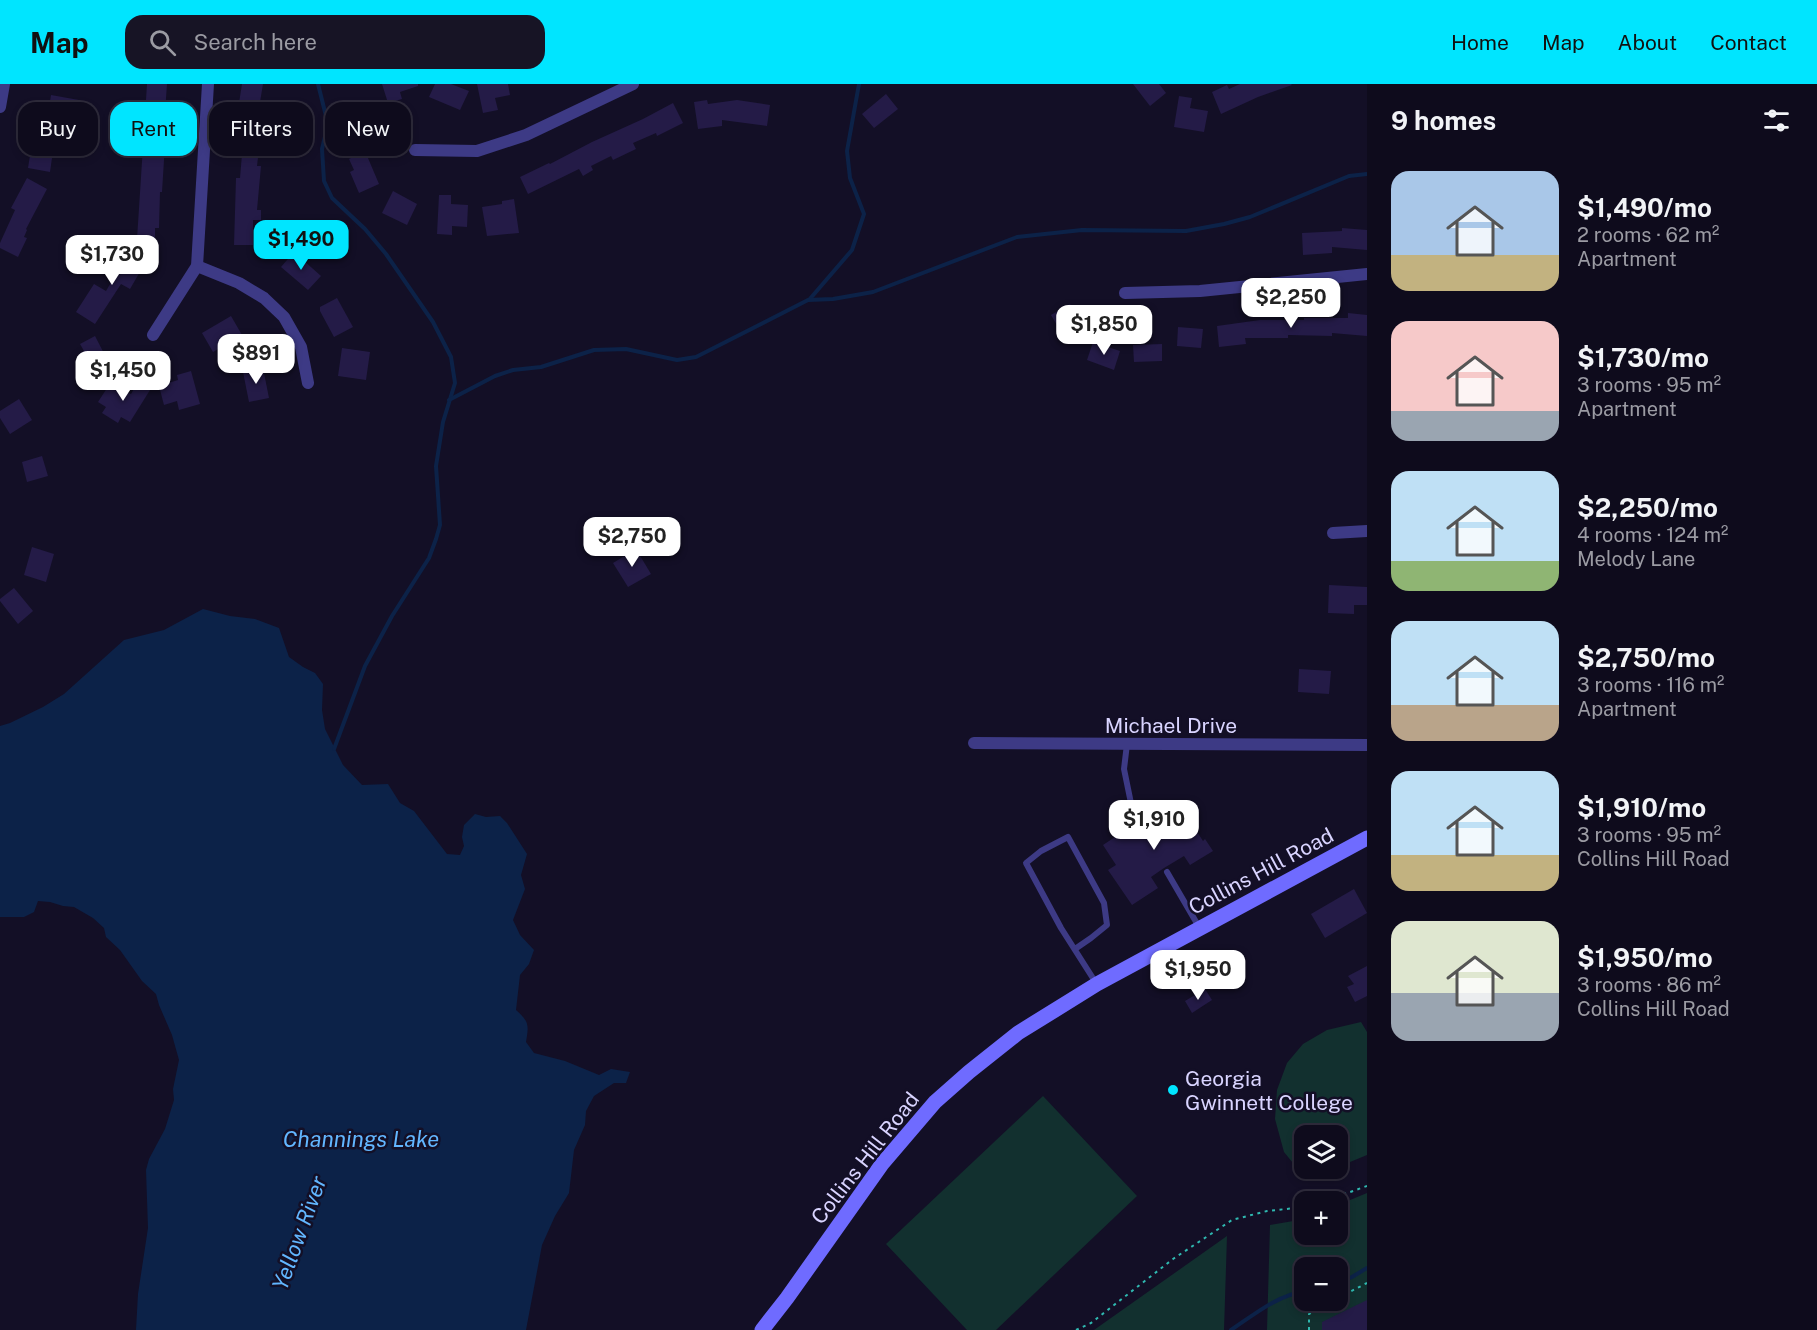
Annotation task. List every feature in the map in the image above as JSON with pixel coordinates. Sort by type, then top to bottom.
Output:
[{"type":"street","points":[[0,107],[4,84]]},
{"type":"street","points":[[153,335],[197,266],[208,84]]},
{"type":"street","points":[[415,150],[477,151],[526,135],[633,84]]},
{"type":"street","points":[[197,266],[239,283],[264,297],[285,317],[301,347],[308,383]]},
{"type":"street","points":[[1125,293],[1200,291],[1367,274]]},
{"type":"street","points":[[1333,533],[1367,531]]},
{"type":"street","name":"Michael Drive","points":[[974,743],[1367,745]]},
{"type":"street","name":"Collins Hill Road","points":[[762,1330],[882,1164],[935,1102],[969,1072],[1018,1033],[1096,984],[1367,838]]},
{"type":"lane","points":[[1127,744],[1124,769],[1133,813]]},
{"type":"lane","points":[[1075,949],[1107,925],[1104,903],[1068,837],[1041,851],[1026,863],[1075,949],[1096,984]]},
{"type":"lane","points":[[1167,873],[1200,927]]},
{"type":"path","points":[[1348,1193],[1367,1186]]},
{"type":"path","points":[[1076,1330],[1091,1323],[1173,1259],[1232,1220],[1267,1211],[1294,1208]]},
{"type":"path","points":[[1348,1293],[1367,1283]]},
{"type":"path","points":[[1309,1330],[1309,1314],[1314,1311]]},
{"type":"green space","points":[[1361,1022],[1367,1032],[1367,1155],[1348,1163],[1348,1125],[1294,1125],[1294,1164],[1284,1152],[1275,1119],[1277,1090],[1287,1063],[1303,1044],[1327,1030]]},
{"type":"green space","points":[[1043,1096],[1137,1196],[996,1330],[967,1330],[886,1244]]},
{"type":"green space","points":[[1367,1193],[1367,1330],[1267,1330],[1270,1225],[1294,1221],[1294,1245],[1348,1245],[1348,1201]]},
{"type":"green space","points":[[1227,1236],[1224,1330],[1094,1330]]},
{"type":"water","name":"Channings Lake","points":[[203,609],[255,619],[279,628],[289,657],[315,673],[323,684],[322,710],[325,729],[343,765],[362,785],[388,784],[400,803],[414,811],[447,854],[460,855],[464,846],[462,837],[464,825],[475,814],[486,817],[500,816],[507,823],[527,854],[521,875],[525,889],[513,920],[520,935],[534,950],[529,964],[520,975],[516,1010],[527,1024],[526,1042],[534,1053],[565,1061],[599,1075],[611,1069],[630,1072],[626,1083],[614,1083],[594,1096],[586,1111],[585,1125],[574,1150],[569,1193],[555,1216],[542,1245],[526,1330],[136,1330],[138,1294],[148,1228],[146,1170],[149,1159],[165,1129],[174,1100],[173,1089],[179,1060],[156,994],[142,981],[120,950],[106,937],[104,928],[93,918],[74,907],[38,901],[34,912],[24,917],[0,917],[0,726],[43,707],[64,694],[124,640],[164,630]]},
{"type":"building","points":[[147,84],[167,84],[166,102],[146,102]]},
{"type":"building","points":[[242,84],[263,84],[260,102],[239,102]]},
{"type":"building","points":[[382,84],[418,84],[418,86],[400,92],[402,99],[388,102]]},
{"type":"building","points":[[435,84],[451,84],[469,91],[460,110],[429,97]]},
{"type":"building","points":[[477,84],[508,84],[510,95],[495,98],[498,110],[483,113]]},
{"type":"building","points":[[1133,84],[1159,84],[1166,93],[1150,106]]},
{"type":"building","points":[[1240,84],[1292,85],[1221,114],[1212,92],[1227,85],[1229,89]]},
{"type":"building","points":[[886,94],[898,109],[874,128],[862,114]]},
{"type":"building","points":[[51,95],[79,100],[79,102],[50,102]]},
{"type":"building","points":[[1179,96],[1192,98],[1190,108],[1208,111],[1204,132],[1174,127]]},
{"type":"building","points":[[707,100],[708,104],[737,100],[770,105],[767,126],[722,120],[722,126],[698,129],[694,102]]},
{"type":"building","points":[[673,103],[683,123],[657,136],[656,133],[633,143],[636,149],[613,160],[611,156],[591,166],[593,170],[583,176],[579,169],[528,194],[520,177]]},
{"type":"building","points":[[30,156],[52,156],[50,172],[28,168]]},
{"type":"building","points":[[142,156],[164,156],[159,228],[155,228],[155,239],[137,239]]},
{"type":"building","points":[[242,156],[258,156],[257,166],[261,166],[257,210],[261,210],[261,220],[253,220],[253,245],[234,245],[236,178],[240,178]]},
{"type":"building","points":[[355,156],[367,156],[379,184],[359,193],[350,172],[354,170],[349,159]]},
{"type":"building","points":[[27,178],[47,189],[26,229],[24,237],[27,238],[18,257],[0,248],[0,243],[15,210],[11,208]]},
{"type":"building","points":[[393,191],[417,204],[407,225],[382,213]]},
{"type":"building","points":[[439,195],[451,195],[451,204],[468,205],[467,227],[452,226],[452,235],[437,234]]},
{"type":"building","points":[[514,199],[519,233],[487,236],[482,207],[502,204],[502,201]]},
{"type":"building","points":[[1342,228],[1367,230],[1367,250],[1332,247],[1332,253],[1303,255],[1302,233],[1342,231]]},
{"type":"building","points":[[131,248],[148,258],[130,289],[121,284],[95,324],[76,312],[94,284],[106,291],[117,272],[112,269],[120,256],[124,259]]},
{"type":"building","points":[[294,252],[321,276],[308,290],[281,267]]},
{"type":"building","points":[[337,298],[353,327],[334,337],[320,307]]},
{"type":"building","points":[[1070,304],[1084,328],[1065,339],[1051,315]]},
{"type":"building","points":[[1348,313],[1367,315],[1367,336],[1332,333],[1332,336],[1288,335],[1288,338],[1245,338],[1246,344],[1219,347],[1217,326],[1260,320],[1348,318]]},
{"type":"building","points":[[231,316],[242,335],[213,352],[202,333]]},
{"type":"building","points":[[1178,327],[1203,329],[1201,348],[1177,346]]},
{"type":"building","points":[[95,336],[110,365],[83,379],[77,367],[84,364],[79,354],[84,351],[80,344]]},
{"type":"building","points":[[1093,342],[1120,351],[1114,370],[1087,360]]},
{"type":"building","points":[[1162,344],[1162,361],[1134,362],[1133,345]]},
{"type":"building","points":[[342,348],[370,352],[366,380],[338,376]]},
{"type":"building","points":[[263,368],[269,398],[249,402],[243,372]]},
{"type":"building","points":[[191,371],[200,404],[179,410],[177,401],[164,405],[159,386],[178,380],[177,375]]},
{"type":"building","points":[[111,382],[131,394],[138,382],[150,390],[130,422],[121,417],[118,423],[102,413],[106,407],[98,402]]},
{"type":"building","points":[[19,399],[32,420],[10,434],[0,418],[0,411]]},
{"type":"building","points":[[42,456],[48,476],[27,482],[22,462]]},
{"type":"building","points":[[32,547],[54,554],[46,582],[24,575]]},
{"type":"building","points":[[636,549],[651,574],[628,587],[613,563]]},
{"type":"building","points":[[1329,585],[1367,587],[1367,605],[1354,605],[1354,614],[1328,613]]},
{"type":"building","points":[[14,588],[33,611],[18,624],[0,601]]},
{"type":"building","points":[[1299,669],[1331,671],[1329,694],[1298,692]]},
{"type":"building","points":[[1177,801],[1203,841],[1205,839],[1213,851],[1190,865],[1184,856],[1164,868],[1151,877],[1158,888],[1132,905],[1108,870],[1116,865],[1103,845],[1124,831],[1129,837],[1153,821],[1151,818]]},
{"type":"building","points":[[1354,889],[1367,913],[1325,938],[1311,914]]},
{"type":"building","points":[[1367,966],[1367,996],[1355,1002],[1347,987],[1354,984],[1348,976]]},
{"type":"building","points":[[1205,989],[1212,1000],[1192,1013],[1185,1001]]},
{"type":"building","points":[[1367,1300],[1367,1330],[1322,1330],[1322,1322]]},
{"type":"waterway","points":[[318,84],[328,124],[322,149],[324,181],[332,198],[365,229],[386,254],[433,322],[451,357],[455,383],[443,422],[436,466],[440,525],[436,539],[429,558],[392,616],[365,666],[334,749]]},
{"type":"waterway","points":[[809,300],[852,250],[864,214],[850,178],[847,151],[859,84]]},
{"type":"waterway","points":[[449,400],[495,376],[513,370],[541,367],[594,350],[626,349],[677,360],[696,357],[808,300],[833,299],[873,292],[1017,237],[1082,230],[1186,231],[1250,217],[1349,176],[1367,174]]},
{"type":"waterway","points":[[1348,1279],[1367,1268]]},
{"type":"waterway","points":[[1231,1330],[1275,1301],[1294,1293]]},
{"type":"place","name":"Georgia Gwinnett College","points":[[1173,1090]]},
{"type":"water label","name":"Yellow River","points":[[299,1233]]}]
